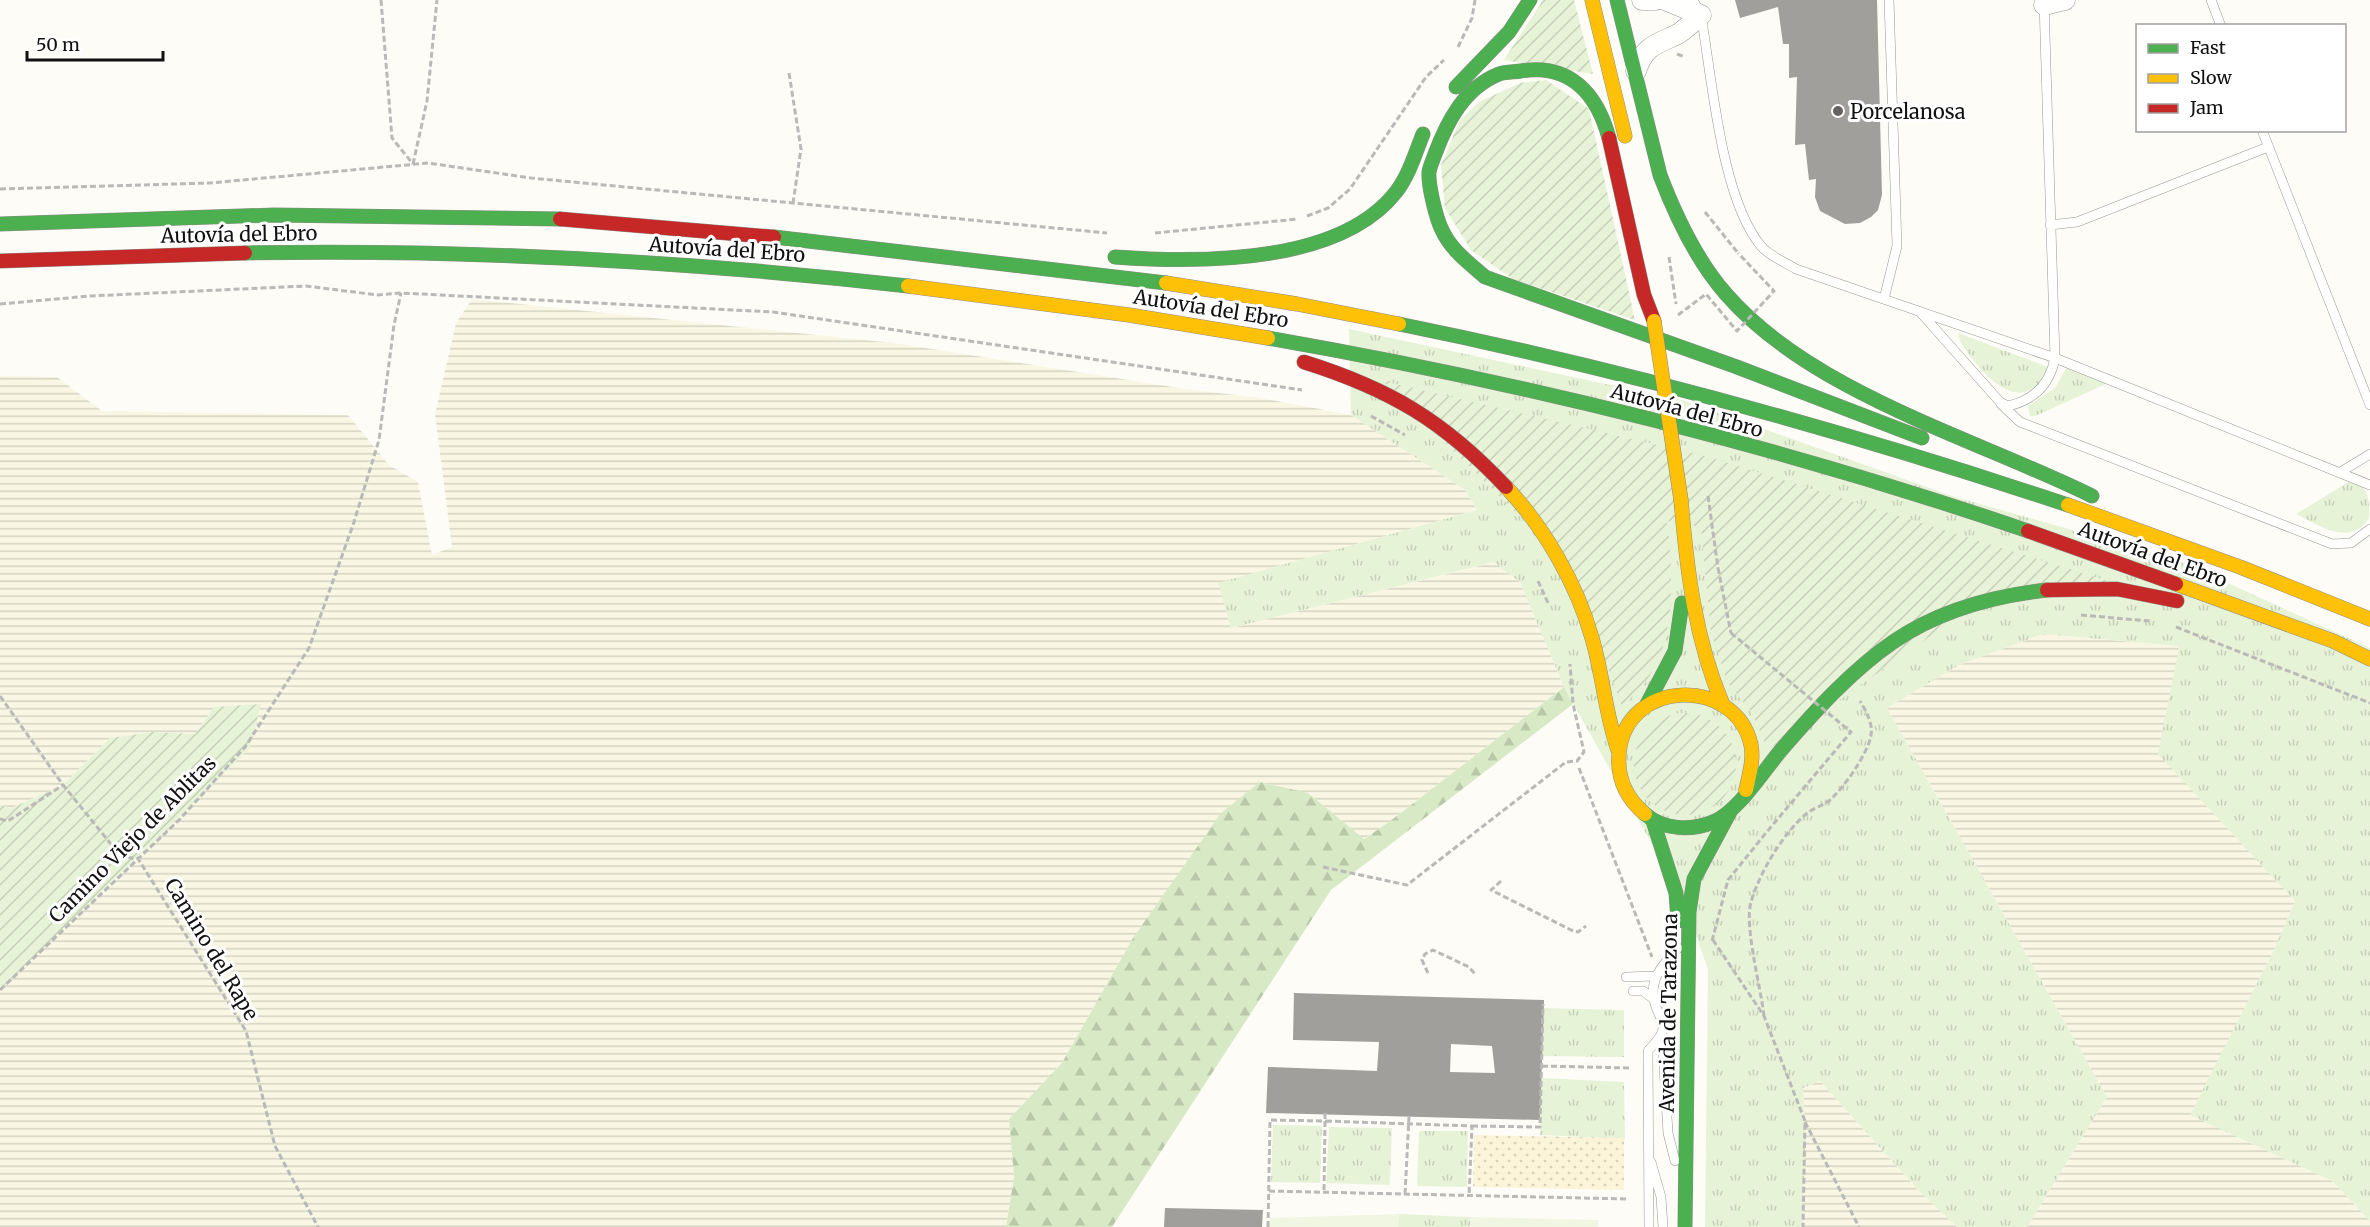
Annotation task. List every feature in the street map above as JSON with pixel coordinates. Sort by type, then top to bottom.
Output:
[{"type":"main road","points":[[1444,101],[1509,32],[1530,0]]},
{"type":"main road","points":[[1592,0],[1628,148]]},
{"type":"main road","points":[[1617,0],[1660,175],[1670,200],[1713,276],[1737,306],[1771,336],[1811,364],[1951,431],[2041,469],[2097,498],[1942,446],[1737,367],[1521,292],[1485,277],[1459,255],[1442,231],[1436,215],[1429,172],[1446,124],[1468,95],[1499,74],[1539,68],[1566,75],[1587,92],[1603,115],[1614,153],[1644,295],[1654,321]]},
{"type":"main road","points":[[1636,71],[1630,93],[1647,164],[1641,173]]},
{"type":"main road","points":[[1103,255],[1138,259],[1192,259],[1264,255],[1311,243],[1343,231],[1370,217],[1391,197],[1412,167],[1422,136],[1432,118]]},
{"type":"main road","name":"Autovía del Ebro","points":[[0,224],[141,217],[314,215],[538,218],[754,235],[1116,276],[1292,303],[1611,371],[1841,434],[2102,516],[2370,619]]},
{"type":"main road","points":[[754,235],[811,228]]},
{"type":"main road","points":[[1646,237],[1654,280],[1654,321],[1681,500],[1687,572],[1699,642],[1708,672],[1723,705]]},
{"type":"main road","name":"Autovía del Ebro","points":[[0,261],[139,255],[300,252],[547,256],[736,267],[913,284],[1150,317],[1278,338],[1601,407],[1832,468],[2073,545],[2333,641],[2370,659]]},
{"type":"main road","points":[[1023,300],[1078,322]]},
{"type":"main road","points":[[1286,358],[1331,369],[1385,393],[1437,423],[1484,461],[1522,504],[1553,550],[1587,624],[1598,660],[1607,725],[1618,750]]},
{"type":"main road","points":[[2252,556],[2338,606]]},
{"type":"main road","points":[[1687,572],[1675,651],[1647,704],[1630,721],[1618,750],[1617,771],[1627,797],[1653,821],[1669,827],[1689,828],[1715,822],[1731,810],[1746,790],[1819,709],[1874,657],[1919,628],[1980,600],[2042,588],[2114,588],[2171,599],[2192,607]]},
{"type":"main road","points":[[1647,704],[1669,695],[1691,693],[1706,696],[1723,705],[1740,722],[1750,741],[1752,762],[1746,790]]},
{"type":"main road","name":"Avenida de Tarazona","points":[[1685,1227],[1689,912],[1694,879],[1713,838],[1731,810]]},
{"type":"main road","name":"Avenida de Tarazona","points":[[1653,821],[1676,893],[1678,948],[1674,1227]]},
{"type":"street","points":[[1642,0],[1656,0]]},
{"type":"street","points":[[1636,71],[1650,46],[1679,33],[1697,8],[1665,0]]},
{"type":"street","points":[[2044,2],[2065,0]]},
{"type":"lane","points":[[1884,299],[1897,246],[1889,0]]},
{"type":"lane","points":[[2211,0],[2220,24]]},
{"type":"lane","points":[[2000,402],[2008,406],[2038,393],[2053,370],[2055,358],[2044,2]]},
{"type":"lane","points":[[1697,8],[1730,181],[1746,224],[1762,249],[1796,268],[2055,358],[2370,485]]},
{"type":"lane","points":[[2263,132],[2370,405]]},
{"type":"lane","points":[[2050,225],[2077,222],[2268,147]]},
{"type":"lane","points":[[1917,310],[1934,325],[2020,422],[2332,544],[2351,543],[2370,529]]},
{"type":"lane","points":[[2339,472],[2370,454]]},
{"type":"lane","name":"Avenida de Tarazona","points":[[1675,1161],[1668,1133],[1663,1022],[1654,999],[1656,973],[1678,948]]},
{"type":"lane","name":"Avenida de Tarazona","points":[[1626,977],[1656,973]]},
{"type":"lane","points":[[1633,991],[1643,991],[1654,999]]},
{"type":"lane","name":"Avenida de Tarazona","points":[[1649,1227],[1648,1051],[1662,1033]]},
{"type":"lane","name":"Avenida de Tarazona","points":[[1647,1148],[1661,1197],[1663,1227]]},
{"type":"path","points":[[381,0],[392,138],[413,164]]},
{"type":"path","points":[[413,164],[427,101],[437,0]]},
{"type":"path","points":[[1151,233],[1298,219],[1328,208],[1350,189],[1426,77],[1458,47],[1472,18],[1475,0]]},
{"type":"path","points":[[789,73],[801,149],[793,203]]},
{"type":"path","points":[[0,189],[210,183],[428,163],[531,178],[1116,234]]},
{"type":"path","points":[[1669,253],[1679,325]]},
{"type":"path","points":[[1678,314],[1706,294],[1737,331],[1774,291],[1738,253]]},
{"type":"path","points":[[0,304],[90,296],[306,286],[378,295],[401,293],[773,312],[1311,391]]},
{"type":"path","name":"Camino Viejo de Ablitas","points":[[0,990],[178,820],[245,747],[309,648],[353,525],[379,440],[394,325],[401,293]]},
{"type":"path","points":[[1366,412],[1407,436]]},
{"type":"path","points":[[1707,492],[1718,568],[1731,633],[1851,732],[1728,880],[1711,950]]},
{"type":"path","points":[[1534,573],[1554,614]]},
{"type":"path","points":[[2073,614],[2153,621]]},
{"type":"path","points":[[2175,627],[2370,703]]},
{"type":"path","points":[[1323,867],[1407,885],[1566,762],[1577,761],[1584,752],[1573,704],[1570,657]]},
{"type":"path","name":"Camino del Rape","points":[[0,696],[63,785],[119,854],[136,858],[246,1031],[275,1146],[318,1227]]},
{"type":"path","points":[[1851,706],[1859,698],[1869,716],[1871,735],[1863,758],[1830,800],[1807,813],[1773,857],[1750,905],[1750,925],[1764,1016],[1805,1121],[1859,1227]]},
{"type":"path","points":[[1836,723],[1844,715]]},
{"type":"path","points":[[1579,768],[1656,973]]},
{"type":"path","points":[[0,819],[8,821],[63,785]]},
{"type":"path","points":[[1501,882],[1491,890],[1571,930],[1578,932],[1586,926]]},
{"type":"path","points":[[1712,940],[1764,1016]]},
{"type":"path","points":[[1428,973],[1422,960],[1425,954],[1432,950],[1469,967],[1475,974]]},
{"type":"path","points":[[1268,1227],[1270,1120],[1540,1127],[1543,1004]]},
{"type":"path","points":[[1542,1065],[1630,1068]]},
{"type":"path","points":[[1324,1192],[1325,1113]]},
{"type":"path","points":[[1405,1194],[1409,1117]]},
{"type":"path","points":[[1803,1227],[1805,1121]]},
{"type":"path","points":[[1469,1196],[1472,1126]]},
{"type":"path","points":[[1269,1191],[1629,1199]]},
{"type":"shaded area","points":[[472,299],[894,343],[1192,390],[1255,397],[1351,415],[1465,490],[1477,510],[1219,583],[1231,628],[1495,562],[1520,582],[1564,687],[1389,822],[1363,839],[1308,793],[1133,938],[1062,1063],[1009,1119],[1014,1177],[1006,1227],[0,1227],[0,990],[141,855],[214,707],[195,734],[152,732],[110,738],[62,786],[11,808],[0,805],[0,376],[57,377],[102,411],[348,415],[389,465],[418,482],[432,555],[452,547],[435,414],[456,323]]},
{"type":"shaded area","points":[[2043,634],[2180,646],[2159,754],[2295,901],[2273,952],[2191,1115],[2332,1181],[2370,1221],[2370,1227],[2027,1227],[2107,1097],[1887,708],[1959,665]]},
{"type":"shaded area","points":[[1820,1081],[1920,1192],[1957,1227],[1802,1227],[1806,1139],[1803,1088]]},
{"type":"green space","points":[[1543,0],[1574,0],[1593,74],[1504,60]]},
{"type":"green space","points":[[1546,80],[1589,109],[1635,320],[1513,279],[1471,250],[1445,208],[1441,165],[1460,120],[1479,102],[1520,83]]},
{"type":"green space","points":[[1349,329],[1685,401],[1955,497],[2175,559],[2370,648],[2370,1221],[2332,1181],[2190,1115],[2273,952],[2295,901],[2158,754],[2179,646],[2043,634],[1959,665],[1887,708],[2107,1097],[2027,1227],[1957,1227],[1920,1192],[1820,1081],[1803,1088],[1806,1139],[1802,1227],[1705,1227],[1708,970],[1687,907],[1564,687],[1520,582],[1494,562],[1231,628],[1218,583],[1477,510],[1465,490],[1351,415]]},
{"type":"green space","points":[[1958,333],[2048,367],[2040,382],[2030,390],[2020,393],[2010,391],[1999,386],[1980,368],[1963,346]]},
{"type":"green space","points":[[2067,367],[2105,381],[2106,384],[2035,416],[2030,416],[2028,406],[2055,388]]},
{"type":"green space","points":[[1383,381],[1705,456],[2115,583],[1993,592],[1768,750],[1752,713],[1728,683],[1711,632],[1701,527],[1667,521],[1671,582],[1664,645],[1647,680],[1622,707],[1572,568]]},
{"type":"green space","points":[[2352,480],[2362,487],[2369,500],[2369,518],[2353,532],[2344,533],[2324,528],[2296,514]]},
{"type":"green space","points":[[1564,687],[1573,704],[1331,890],[1112,1227],[1006,1227],[1014,1177],[1009,1119],[1062,1063],[1133,938],[1221,813],[1260,782],[1308,793],[1364,839]]},
{"type":"green space","points":[[261,704],[250,748],[0,990],[0,805],[11,808],[62,786],[110,738],[152,732],[195,734],[214,707]]},
{"type":"green space","points":[[1685,713],[1704,717],[1721,728],[1732,745],[1736,764],[1732,783],[1721,800],[1704,811],[1685,815],[1666,811],[1649,800],[1638,783],[1634,764],[1638,745],[1649,728],[1666,717]]},
{"type":"green space","points":[[1541,1008],[1624,1010],[1624,1057],[1540,1056]]},
{"type":"green space","points":[[1541,1078],[1624,1082],[1625,1139],[1540,1135]]},
{"type":"green space","points":[[1273,1125],[1322,1126],[1320,1183],[1271,1182]]},
{"type":"green space","points":[[1329,1127],[1392,1128],[1390,1185],[1326,1183]]},
{"type":"green space","points":[[1419,1131],[1468,1131],[1467,1187],[1417,1186]]},
{"type":"green space","points":[[1399,1214],[1470,1217],[1470,1227],[1398,1227]]},
{"type":"green space","points":[[1399,1214],[1398,1227],[1269,1227],[1270,1218]]},
{"type":"green space","points":[[1470,1217],[1599,1220],[1598,1227],[1470,1227]]},
{"type":"sand","points":[[1474,1135],[1624,1138],[1624,1190],[1473,1187]]},
{"type":"building","name":"Porcelanosa","points":[[1735,0],[1877,0],[1882,195],[1878,210],[1871,217],[1860,223],[1845,224],[1820,211],[1815,197],[1816,179],[1809,180],[1805,144],[1795,145],[1797,77],[1789,78],[1789,44],[1783,44],[1778,7],[1740,18]]},
{"type":"building","points":[[1294,993],[1544,1000],[1540,1120],[1266,1113],[1268,1067],[1377,1071],[1379,1042],[1293,1040]],"holes":[[[1451,1044],[1492,1046],[1495,1073],[1450,1072]]]},
{"type":"building","points":[[1165,1208],[1263,1210],[1262,1227],[1164,1227]]},
{"type":"traffic: fast","points":[[1456,87],[1509,32],[1530,0]]},
{"type":"traffic: fast","points":[[1617,0],[1660,175],[1688,237],[1705,267],[1726,294],[1762,329],[1803,359],[1849,386],[1898,411],[2092,496]]},
{"type":"traffic: fast","points":[[1609,138],[1604,122],[1589,95],[1567,77],[1554,72],[1538,70],[1501,73],[1487,80],[1458,107],[1429,170],[1433,201],[1440,225],[1450,244],[1485,277],[1737,367],[1922,438]]},
{"type":"traffic: fast","points":[[1115,257],[1186,260],[1265,254],[1304,246],[1340,234],[1371,216],[1396,192],[1408,171],[1423,134]]},
{"type":"traffic: fast","points":[[0,224],[274,215],[560,219]]},
{"type":"traffic: fast","points":[[774,237],[1166,283]]},
{"type":"traffic: fast","points":[[245,253],[411,253],[577,259],[742,270],[908,286]]},
{"type":"traffic: fast","points":[[1399,324],[1568,361],[1736,404],[1903,452],[2068,505]]},
{"type":"traffic: fast","points":[[1268,338],[1461,375],[1556,396],[1747,444],[1935,500],[2028,531]]},
{"type":"traffic: fast","points":[[1645,814],[1660,823],[1687,828],[1705,825],[1722,817],[1750,790],[1782,749],[1834,692],[1893,642],[1928,622],[1967,607],[2006,596],[2047,590]]},
{"type":"traffic: fast","points":[[1647,704],[1675,651],[1682,603]]},
{"type":"traffic: fast","points":[[1685,1227],[1689,912],[1694,879],[1731,810]]},
{"type":"traffic: fast","points":[[1653,821],[1676,893],[1678,921]]},
{"type":"traffic: slow","points":[[1592,0],[1625,136]]},
{"type":"traffic: slow","points":[[1166,283],[1297,304],[1399,324]]},
{"type":"traffic: slow","points":[[908,286],[1129,315],[1268,338]]},
{"type":"traffic: slow","points":[[1654,321],[1681,500]]},
{"type":"traffic: slow","points":[[1506,487],[1546,538],[1578,597],[1596,652],[1618,750]]},
{"type":"traffic: slow","points":[[1681,500],[1686,553],[1699,630],[1705,655],[1723,705]]},
{"type":"traffic: slow","points":[[2068,505],[2240,567],[2370,619]]},
{"type":"traffic: slow","points":[[2176,584],[2333,641],[2370,659]]},
{"type":"traffic: slow","points":[[1645,814],[1638,808],[1624,787],[1619,754],[1626,729],[1640,711],[1659,700],[1682,695],[1704,697],[1725,707],[1741,722],[1752,751],[1746,790]]},
{"type":"traffic: jam","points":[[1609,138],[1644,295],[1654,321]]},
{"type":"traffic: jam","points":[[560,219],[774,237]]},
{"type":"traffic: jam","points":[[0,261],[245,253]]},
{"type":"traffic: jam","points":[[1304,362],[1363,384],[1414,410],[1460,443],[1506,487]]},
{"type":"traffic: jam","points":[[2028,531],[2176,584]]},
{"type":"traffic: jam","points":[[2047,590],[2117,589],[2177,601]]},
{"type":"place","name":"Porcelanosa","points":[[1838,111]]}]
